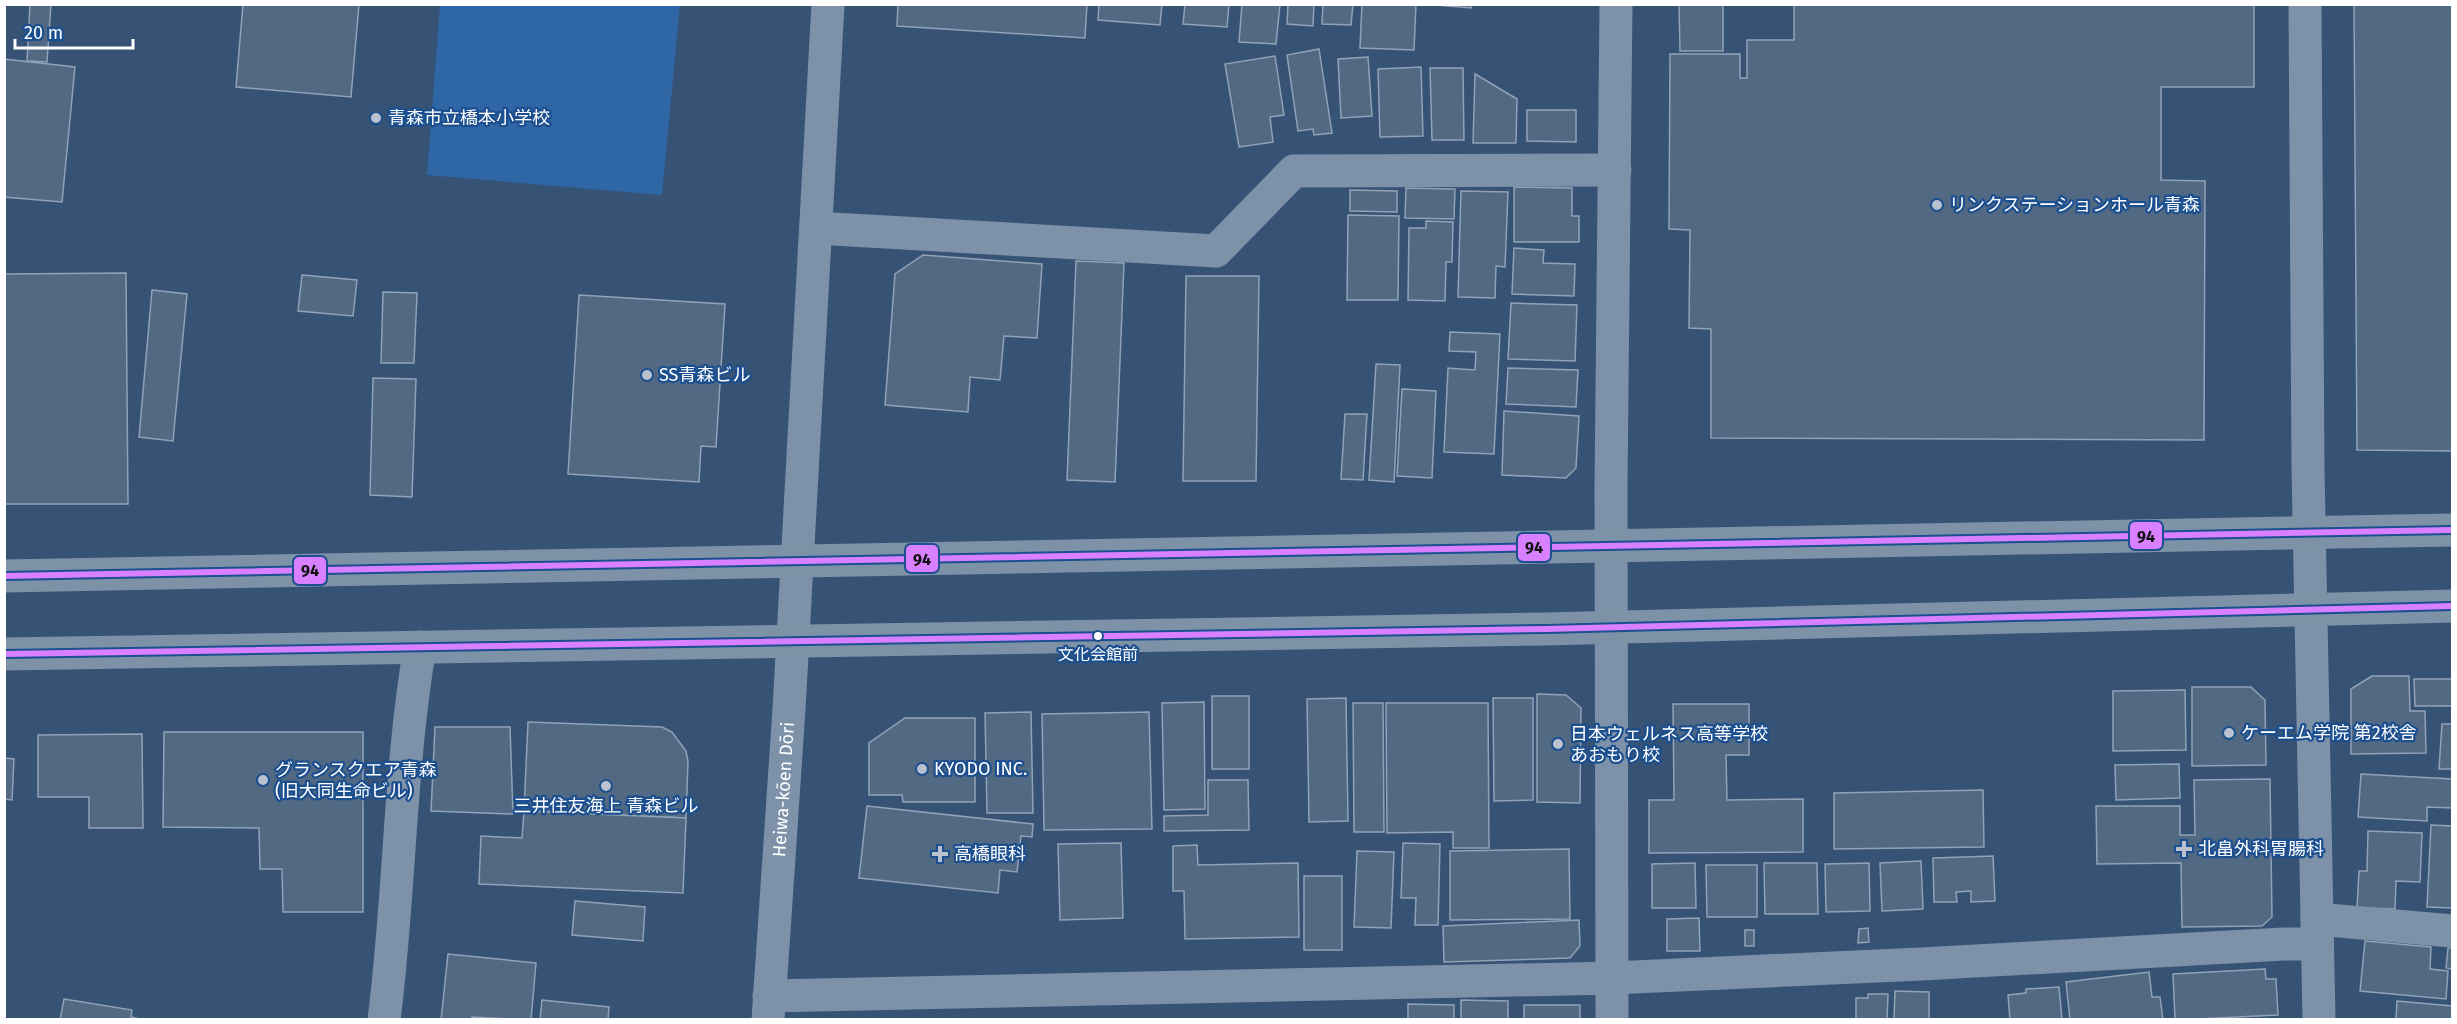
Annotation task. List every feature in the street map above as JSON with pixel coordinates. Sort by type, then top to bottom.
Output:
[{"type":"highway","points":[[4,576],[2452,530]]},
{"type":"highway","points":[[4,654],[1612,627],[2452,606]]},
{"type":"street","name":"Heiwa-kōen Dōri","points":[[769,1008],[793,640],[828,4]]},
{"type":"street","points":[[1612,1020],[1611,547],[1616,4]]},
{"type":"street","points":[[2305,4],[2311,608],[2319,1020]]},
{"type":"street","points":[[816,228],[1216,251],[1294,171],[1615,170]]},
{"type":"street","points":[[384,1020],[390,975],[410,708],[420,647]]},
{"type":"street","points":[[769,1008],[1612,978],[2317,932],[2452,931]]},
{"type":"shaded area","points":[[440,5],[680,5],[662,195],[427,175]]},
{"type":"building","points":[[30,4],[51,4],[47,62],[27,61]]},
{"type":"building","points":[[243,4],[359,4],[351,97],[236,87]]},
{"type":"building","points":[[898,4],[1087,4],[1085,38],[897,26]]},
{"type":"building","points":[[1099,4],[1162,4],[1160,25],[1098,20]]},
{"type":"building","points":[[1185,4],[1229,4],[1227,27],[1183,24]]},
{"type":"building","points":[[1242,4],[1280,4],[1276,44],[1239,42]]},
{"type":"building","points":[[1288,4],[1314,4],[1313,26],[1287,24]]},
{"type":"building","points":[[1323,4],[1353,4],[1351,25],[1322,24]]},
{"type":"building","points":[[1362,4],[1416,4],[1414,50],[1360,48]]},
{"type":"building","points":[[1424,4],[1472,4],[1471,8]]},
{"type":"building","points":[[1679,4],[1723,4],[1723,51],[1680,51]]},
{"type":"building","name":"リンクステーションホール青森","points":[[1794,4],[2254,4],[2254,87],[2161,87],[2161,180],[2205,181],[2204,440],[1711,438],[1711,329],[1689,328],[1690,230],[1669,229],[1670,54],[1740,54],[1740,78],[1747,78],[1747,40],[1794,40]]},
{"type":"building","points":[[2354,4],[2452,4],[2452,451],[2357,450]]},
{"type":"building","points":[[1319,49],[1332,133],[1314,135],[1313,129],[1298,131],[1287,55]]},
{"type":"building","points":[[1275,56],[1284,115],[1270,117],[1273,142],[1239,147],[1225,64]]},
{"type":"building","points":[[1368,57],[1372,116],[1341,118],[1338,59]]},
{"type":"building","points":[[4,59],[75,67],[62,202],[4,197]]},
{"type":"building","points":[[1421,67],[1423,136],[1380,137],[1378,69]]},
{"type":"building","points":[[1430,68],[1463,68],[1464,140],[1432,140]]},
{"type":"building","points":[[1475,74],[1517,99],[1516,143],[1473,143]]},
{"type":"building","points":[[1527,110],[1576,110],[1576,142],[1527,141]]},
{"type":"building","points":[[1514,187],[1572,188],[1572,216],[1579,216],[1579,242],[1514,242]]},
{"type":"building","points":[[1406,188],[1455,189],[1454,219],[1405,218]]},
{"type":"building","points":[[1350,190],[1397,191],[1397,212],[1350,211]]},
{"type":"building","points":[[1461,191],[1508,192],[1505,267],[1496,266],[1495,298],[1458,297]]},
{"type":"building","points":[[1348,215],[1399,216],[1398,300],[1347,300]]},
{"type":"building","points":[[1426,221],[1453,222],[1452,262],[1446,262],[1445,301],[1408,300],[1409,228],[1426,228]]},
{"type":"building","points":[[1514,248],[1544,250],[1543,263],[1575,264],[1574,296],[1512,294]]},
{"type":"building","points":[[923,255],[1042,264],[1037,338],[1004,336],[1000,380],[970,377],[968,412],[885,405],[895,274]]},
{"type":"building","points":[[1076,261],[1124,263],[1115,482],[1067,480]]},
{"type":"building","points":[[126,273],[128,504],[4,504],[4,274]]},
{"type":"building","points":[[302,275],[357,280],[353,316],[298,311]]},
{"type":"building","points":[[1186,276],[1259,276],[1256,481],[1183,481]]},
{"type":"building","points":[[152,290],[187,294],[173,441],[139,437]]},
{"type":"building","points":[[383,292],[417,293],[414,363],[381,363]]},
{"type":"building","name":"SS青森ビル","points":[[579,295],[725,304],[716,447],[701,446],[699,482],[568,474]]},
{"type":"building","points":[[1511,303],[1577,305],[1575,361],[1508,359]]},
{"type":"building","points":[[1450,332],[1500,334],[1494,454],[1444,452],[1448,368],[1475,370],[1476,352],[1449,351]]},
{"type":"building","points":[[1376,364],[1400,365],[1394,482],[1369,480]]},
{"type":"building","points":[[1508,368],[1578,370],[1576,407],[1506,404]]},
{"type":"building","points":[[373,378],[416,379],[412,497],[370,495]]},
{"type":"building","points":[[1402,389],[1436,391],[1432,478],[1397,476]]},
{"type":"building","points":[[1504,411],[1579,416],[1576,468],[1566,478],[1502,475]]},
{"type":"building","points":[[1345,414],[1367,414],[1363,480],[1341,479]]},
{"type":"building","points":[[2372,676],[2409,676],[2410,711],[2425,711],[2426,753],[2351,754],[2351,689]]},
{"type":"building","points":[[2414,679],[2452,679],[2452,706],[2415,706]]},
{"type":"building","name":"ケーエム学院 第2校舎","points":[[2192,687],[2251,687],[2265,700],[2266,765],[2192,766]]},
{"type":"building","points":[[2185,690],[2186,750],[2113,751],[2113,691]]},
{"type":"building","points":[[1537,694],[1566,695],[1581,708],[1580,803],[1537,802]]},
{"type":"building","points":[[1212,696],[1249,696],[1249,769],[1212,769]]},
{"type":"building","points":[[1346,698],[1348,821],[1309,822],[1307,699]]},
{"type":"building","points":[[1493,698],[1533,698],[1533,800],[1494,801]]},
{"type":"building","points":[[1204,702],[1205,809],[1164,810],[1162,703]]},
{"type":"building","points":[[1353,703],[1383,703],[1384,832],[1354,832]]},
{"type":"building","points":[[1386,703],[1488,703],[1489,848],[1453,848],[1453,832],[1387,833]]},
{"type":"building","points":[[1673,704],[1749,704],[1749,755],[1726,755],[1727,800],[1803,799],[1803,852],[1649,853],[1649,800],[1674,800]]},
{"type":"building","points":[[1031,712],[1033,813],[987,813],[985,713]]},
{"type":"building","points":[[1149,712],[1152,829],[1044,830],[1042,714]]},
{"type":"building","name":"KYODO INC.","points":[[905,718],[975,718],[975,802],[903,802],[902,795],[869,795],[869,743]]},
{"type":"building","name":"三井住友海上 青森ビル","points":[[528,722],[662,727],[672,732],[686,751],[688,761],[686,818],[524,811]]},
{"type":"building","points":[[2442,724],[2452,724],[2452,769],[2439,769]]},
{"type":"building","points":[[435,727],[510,727],[513,814],[431,811]]},
{"type":"building","name":"グランスクエア青森 (旧大同生命ビル)","points":[[164,732],[363,732],[363,912],[283,912],[282,869],[260,869],[259,828],[163,827]]},
{"type":"building","points":[[142,734],[143,828],[89,828],[89,797],[38,797],[38,735]]},
{"type":"building","points":[[4,758],[14,759],[12,800],[4,799]]},
{"type":"building","points":[[2179,764],[2180,798],[2116,800],[2115,765]]},
{"type":"building","points":[[2361,774],[2452,779],[2452,808],[2427,807],[2427,821],[2358,817]]},
{"type":"building","name":"北畠外科胃腸科","points":[[2270,779],[2272,917],[2262,926],[2182,927],[2181,863],[2097,864],[2096,806],[2180,806],[2180,835],[2195,835],[2194,780]]},
{"type":"building","points":[[1208,780],[1248,780],[1249,830],[1164,831],[1164,816],[1208,815]]},
{"type":"building","points":[[1983,790],[1984,847],[1834,849],[1834,793]]},
{"type":"building","name":"高橋眼科","points":[[867,806],[1033,824],[1032,837],[1021,836],[1017,872],[1000,870],[998,893],[859,878]]},
{"type":"building","points":[[524,811],[686,818],[683,893],[479,884],[481,836],[522,838]]},
{"type":"building","points":[[2431,825],[2452,826],[2452,908],[2427,907]]},
{"type":"building","points":[[2368,831],[2422,833],[2420,882],[2396,881],[2395,909],[2357,908],[2359,871],[2367,871]]},
{"type":"building","points":[[1121,843],[1123,918],[1060,920],[1058,844]]},
{"type":"building","points":[[1403,843],[1440,844],[1438,925],[1415,925],[1416,898],[1401,898]]},
{"type":"building","points":[[1197,845],[1198,865],[1298,863],[1299,937],[1185,939],[1184,891],[1173,891],[1173,846]]},
{"type":"building","points":[[1569,849],[1570,919],[1450,920],[1450,851]]},
{"type":"building","points":[[1357,851],[1394,852],[1391,928],[1354,927]]},
{"type":"building","points":[[1993,856],[1995,901],[1971,902],[1971,891],[1956,892],[1957,902],[1934,902],[1933,858]]},
{"type":"building","points":[[1921,861],[1923,909],[1882,911],[1880,863]]},
{"type":"building","points":[[1695,863],[1696,908],[1652,908],[1652,864]]},
{"type":"building","points":[[1764,863],[1817,863],[1818,914],[1765,914]]},
{"type":"building","points":[[1869,863],[1870,911],[1826,912],[1825,864]]},
{"type":"building","points":[[1706,865],[1757,865],[1757,917],[1707,917]]},
{"type":"building","points":[[1304,876],[1342,876],[1342,950],[1304,950]]},
{"type":"building","points":[[575,901],[645,907],[643,941],[572,935]]},
{"type":"building","points":[[1699,918],[1700,951],[1667,951],[1667,919]]},
{"type":"building","points":[[1579,920],[1580,946],[1570,958],[1444,962],[1443,926]]},
{"type":"building","points":[[1868,928],[1869,942],[1858,943],[1859,929]]},
{"type":"building","points":[[1745,930],[1754,930],[1754,946],[1745,946]]},
{"type":"building","points":[[2365,941],[2431,947],[2430,969],[2448,971],[2446,999],[2360,991]]},
{"type":"building","points":[[2448,948],[2452,948],[2452,969],[2446,968]]},
{"type":"building","points":[[448,954],[536,963],[531,1020],[472,1017],[472,1020],[441,1020]]},
{"type":"building","points":[[2265,969],[2266,979],[2276,979],[2278,1015],[2175,1020],[2173,974]]},
{"type":"building","points":[[2149,972],[2152,997],[2160,997],[2163,1020],[2070,1020],[2066,982]]},
{"type":"building","points":[[2059,987],[2062,1020],[2010,1020],[2008,995],[2026,993],[2026,989]]},
{"type":"building","points":[[1895,991],[1929,992],[1929,1020],[1894,1020]]},
{"type":"building","points":[[1868,994],[1888,994],[1887,1020],[1856,1020],[1856,998],[1868,998]]},
{"type":"building","points":[[64,999],[132,1010],[131,1017],[145,1020],[60,1020]]},
{"type":"building","points":[[542,1000],[609,1007],[608,1020],[540,1020]]},
{"type":"building","points":[[1461,1000],[1508,1001],[1508,1020],[1461,1020]]},
{"type":"building","points":[[2397,1001],[2452,1006],[2452,1020],[2396,1020]]},
{"type":"building","points":[[1408,1004],[1454,1005],[1454,1020],[1408,1020]]},
{"type":"building","points":[[1524,1005],[1580,1005],[1580,1020],[1524,1020]]},
{"type":"transit line","name":"94","points":[[4,576],[2452,530]]},
{"type":"transit line","name":"94","points":[[4,654],[1546,629],[2452,606]]},
{"type":"place","name":"青森市立橋本小学校","points":[[376,118]]},
{"type":"place","name":"リンクステーションホール青森","points":[[1937,205]]},
{"type":"place","name":"SS青森ビル","points":[[647,375]]},
{"type":"place","name":"文化会館前","points":[[1098,636]]},
{"type":"place","name":"ケーエム学院 第2校舎","points":[[2229,733]]},
{"type":"place","name":"日本ウェルネス高等学校 あおもり校","points":[[1558,744]]},
{"type":"place","name":"KYODO INC.","points":[[922,769]]},
{"type":"place","name":"グランスクエア青森 (旧大同生命ビル)","points":[[263,780]]},
{"type":"place","name":"三井住友海上 青森ビル","points":[[606,786]]},
{"type":"place","name":"北畠外科胃腸科","points":[[2184,849]]},
{"type":"place","name":"高橋眼科","points":[[940,854]]}]
